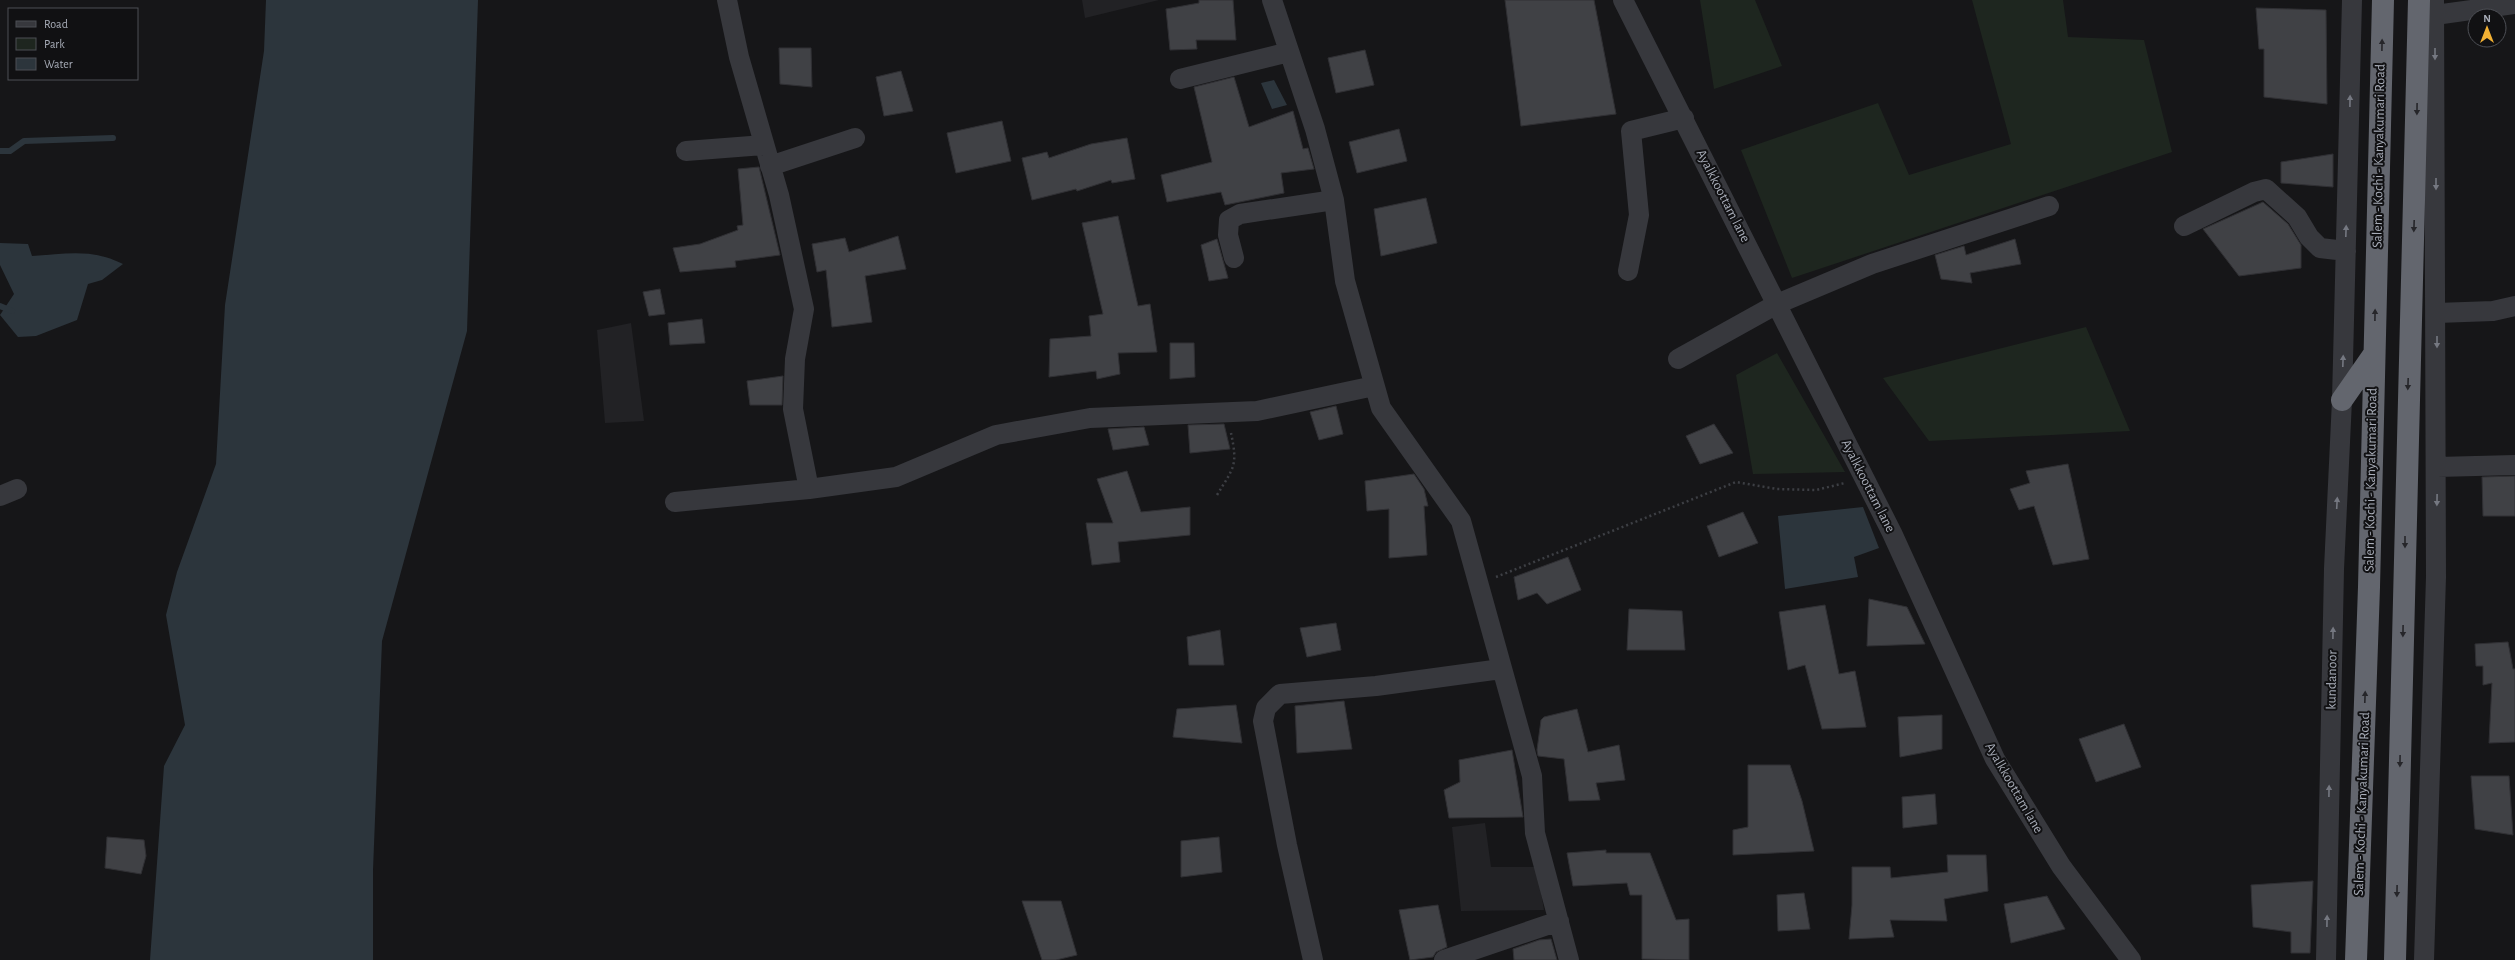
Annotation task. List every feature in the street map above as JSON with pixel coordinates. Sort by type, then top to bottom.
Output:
[{"type":"highway","name":"Salem - Kochi - Kanyakumari Road","points":[[2356,960],[2369,587],[2383,0]]},
{"type":"highway","points":[[2395,960],[2419,0]]},
{"type":"highway","points":[[2342,400],[2374,354]]},
{"type":"street","points":[[727,0],[739,57],[770,166],[804,309],[795,359],[794,409],[809,489]]},
{"type":"street","points":[[1272,0],[1315,129],[1334,200],[1345,281],[1381,408],[1461,521],[1532,776],[1535,833],[1569,960]]},
{"type":"street","name":"Ayalkkoottam lane","points":[[1622,0],[1684,118],[1892,532],[1995,759],[2061,866],[2131,960]]},
{"type":"street","name":"kundanoor","points":[[2326,960],[2334,569],[2342,400],[2352,0]]},
{"type":"street","points":[[2424,960],[2438,467],[2435,8],[2515,4]]},
{"type":"street","points":[[1180,79],[1289,52]]},
{"type":"street","points":[[1628,271],[1638,215],[1631,131],[1684,118]]},
{"type":"street","points":[[770,166],[855,138]]},
{"type":"street","points":[[686,151],[764,145]]},
{"type":"street","points":[[2184,226],[2254,192],[2266,189],[2297,217],[2309,237],[2320,248],[2346,251]]},
{"type":"street","points":[[1234,258],[1228,235],[1229,220],[1240,214],[1334,200]]},
{"type":"street","points":[[1678,359],[1777,304],[1872,264],[2049,206]]},
{"type":"street","points":[[2437,313],[2493,311],[2515,306]]},
{"type":"street","points":[[674,502],[809,489],[896,477],[996,435],[1090,418],[1257,411],[1374,386]]},
{"type":"street","points":[[2438,467],[2515,464]]},
{"type":"street","points":[[1313,960],[1287,845],[1263,721],[1266,708],[1280,694],[1376,686],[1502,669]]},
{"type":"street","points":[[1444,960],[1559,921]]},
{"type":"path","points":[[1217,495],[1234,468],[1236,457],[1227,412]]},
{"type":"path","points":[[1479,584],[1736,482],[1777,489],[1816,490],[1864,478]]},
{"type":"shaded area","points":[[1082,0],[1159,0],[1085,18]]},
{"type":"shaded area","points":[[631,323],[644,421],[605,423],[597,330]]},
{"type":"shaded area","points":[[1485,823],[1491,867],[1537,867],[1544,910],[1461,911],[1452,827]]},
{"type":"green space","points":[[1700,0],[1755,0],[1782,66],[1714,89]]},
{"type":"green space","points":[[1972,0],[2063,0],[2068,37],[2144,40],[2172,152],[1792,278],[1741,150],[1878,103],[1909,175],[2011,144]]},
{"type":"green space","points":[[2086,327],[2130,431],[1929,441],[1883,378]]},
{"type":"green space","points":[[1777,353],[1845,472],[1753,474],[1736,375]]},
{"type":"water","points":[[266,0],[478,0],[467,331],[382,641],[373,870],[373,960],[150,960],[164,766],[185,725],[166,615],[177,572],[216,464],[225,305],[264,51]]},
{"type":"water","points":[[1274,80],[1287,105],[1272,109],[1261,83]]},
{"type":"water","points":[[0,243],[28,244],[32,256],[78,253],[100,256],[123,264],[102,280],[88,284],[77,320],[36,336],[18,337],[0,315],[14,294],[0,265]]},
{"type":"water","points":[[1863,507],[1879,548],[1854,557],[1858,577],[1785,589],[1778,516]]},
{"type":"building","points":[[1199,0],[1233,0],[1236,40],[1196,40],[1197,49],[1170,50],[1166,9],[1199,3]]},
{"type":"building","points":[[1505,0],[1594,0],[1616,114],[1521,126]]},
{"type":"building","points":[[2256,8],[2326,10],[2327,104],[2264,97],[2264,49],[2259,49]]},
{"type":"building","points":[[779,48],[811,48],[812,87],[780,84]]},
{"type":"building","points":[[1365,50],[1374,85],[1336,93],[1328,58]]},
{"type":"building","points":[[901,71],[913,111],[884,116],[876,77]]},
{"type":"building","points":[[1234,77],[1249,127],[1293,111],[1303,149],[1308,148],[1314,169],[1281,173],[1284,193],[1225,205],[1221,192],[1167,202],[1161,175],[1212,162],[1194,87]]},
{"type":"building","points":[[1002,121],[1011,161],[956,173],[947,133]]},
{"type":"building","points":[[1399,129],[1407,161],[1357,173],[1349,142]]},
{"type":"building","points":[[1127,138],[1135,179],[1112,183],[1111,180],[1077,191],[1076,189],[1032,200],[1022,158],[1047,152],[1049,158],[1091,144]]},
{"type":"building","points":[[2333,154],[2333,187],[2281,183],[2281,162]]},
{"type":"building","points":[[759,167],[780,255],[735,261],[736,267],[680,272],[673,248],[700,244],[738,230],[737,226],[743,225],[738,169]]},
{"type":"building","points":[[1426,198],[1437,243],[1381,256],[1374,209]]},
{"type":"building","points":[[2263,202],[2288,224],[2301,245],[2301,268],[2239,276],[2203,229]]},
{"type":"building","points":[[1118,216],[1138,306],[1150,304],[1157,352],[1118,353],[1120,374],[1097,379],[1096,371],[1049,377],[1050,339],[1091,336],[1089,316],[1103,314],[1082,223]]},
{"type":"building","points":[[898,236],[906,269],[865,276],[872,322],[832,327],[826,270],[817,272],[812,244],[845,238],[849,252]]},
{"type":"building","points":[[1217,239],[1228,278],[1209,281],[1201,245]]},
{"type":"building","points":[[2015,239],[2021,264],[1970,273],[1972,283],[1941,279],[1935,255],[1964,246],[1966,255]]},
{"type":"building","points":[[660,289],[665,314],[649,316],[643,292]]},
{"type":"building","points":[[702,319],[705,343],[670,345],[668,323]]},
{"type":"building","points":[[1170,343],[1194,343],[1195,377],[1170,379]]},
{"type":"building","points":[[783,376],[782,405],[750,405],[747,381]]},
{"type":"building","points":[[1336,406],[1343,434],[1319,440],[1310,412]]},
{"type":"building","points":[[1224,424],[1230,449],[1190,453],[1188,425]]},
{"type":"building","points":[[1714,424],[1733,453],[1700,464],[1686,436]]},
{"type":"building","points":[[1144,427],[1149,445],[1113,450],[1108,429]]},
{"type":"building","points":[[2068,464],[2089,559],[2053,565],[2034,506],[2019,510],[2010,489],[2030,483],[2026,471]]},
{"type":"building","points":[[1127,471],[1141,512],[1190,507],[1190,535],[1118,542],[1120,562],[1092,565],[1086,523],[1113,523],[1097,479]]},
{"type":"building","points":[[1414,474],[1424,489],[1428,506],[1424,506],[1427,555],[1389,558],[1389,509],[1367,511],[1365,481]]},
{"type":"building","points":[[2515,476],[2515,516],[2483,516],[2482,477]]},
{"type":"building","points":[[1743,512],[1758,543],[1719,557],[1707,526]]},
{"type":"building","points":[[1568,557],[1581,590],[1547,604],[1537,593],[1518,600],[1514,577]]},
{"type":"building","points":[[1869,599],[1907,607],[1925,644],[1867,646]]},
{"type":"building","points":[[1825,605],[1839,674],[1855,671],[1866,727],[1822,729],[1805,665],[1788,670],[1779,612]]},
{"type":"building","points":[[1629,609],[1682,611],[1685,650],[1627,650]]},
{"type":"building","points":[[1336,623],[1341,650],[1307,657],[1300,628]]},
{"type":"building","points":[[1220,630],[1224,665],[1189,665],[1187,637]]},
{"type":"building","points":[[2508,642],[2513,669],[2515,669],[2515,742],[2489,743],[2492,683],[2483,685],[2483,666],[2476,666],[2475,644]]},
{"type":"building","points":[[1344,701],[1352,749],[1297,753],[1295,706]]},
{"type":"building","points":[[1236,705],[1242,743],[1173,737],[1177,709]]},
{"type":"building","points":[[1577,709],[1588,752],[1619,745],[1625,780],[1596,783],[1600,800],[1569,801],[1564,759],[1538,756],[1537,750],[1541,720],[1544,717]]},
{"type":"building","points":[[1942,715],[1942,749],[1900,757],[1898,717]]},
{"type":"building","points":[[2124,724],[2141,767],[2096,782],[2079,739]]},
{"type":"building","points":[[1512,750],[1523,817],[1449,818],[1444,790],[1460,782],[1459,760]]},
{"type":"building","points":[[1748,765],[1790,765],[1802,801],[1814,851],[1733,855],[1733,830],[1748,827]]},
{"type":"building","points":[[2471,776],[2509,776],[2513,835],[2475,829]]},
{"type":"building","points":[[1935,794],[1937,824],[1903,828],[1902,797]]},
{"type":"building","points":[[107,837],[144,840],[146,856],[141,874],[105,868]]},
{"type":"building","points":[[1219,837],[1222,872],[1181,877],[1181,841]]},
{"type":"building","points":[[1606,850],[1606,853],[1650,853],[1676,920],[1689,919],[1689,960],[1642,959],[1642,895],[1630,895],[1627,883],[1573,886],[1567,853]]},
{"type":"building","points":[[1947,855],[1986,855],[1988,891],[1944,899],[1947,921],[1890,920],[1894,937],[1849,939],[1852,905],[1852,867],[1890,867],[1891,878],[1948,872]]},
{"type":"building","points":[[2313,881],[2310,953],[2291,953],[2291,932],[2253,927],[2251,885]]},
{"type":"building","points":[[1804,893],[1810,929],[1778,931],[1777,895]]},
{"type":"building","points":[[2047,896],[2065,929],[2011,943],[2004,904]]},
{"type":"building","points":[[1022,901],[1061,901],[1077,955],[1056,960],[1042,960]]},
{"type":"building","points":[[1438,905],[1447,947],[1436,952],[1433,957],[1410,960],[1399,910]]},
{"type":"building","points":[[1551,939],[1557,960],[1514,960],[1513,949],[1539,940]]},
{"type":"waterway","points":[[0,151],[10,151],[24,141],[113,138]]},
{"type":"waterway","points":[[0,306],[12,311]]}]
